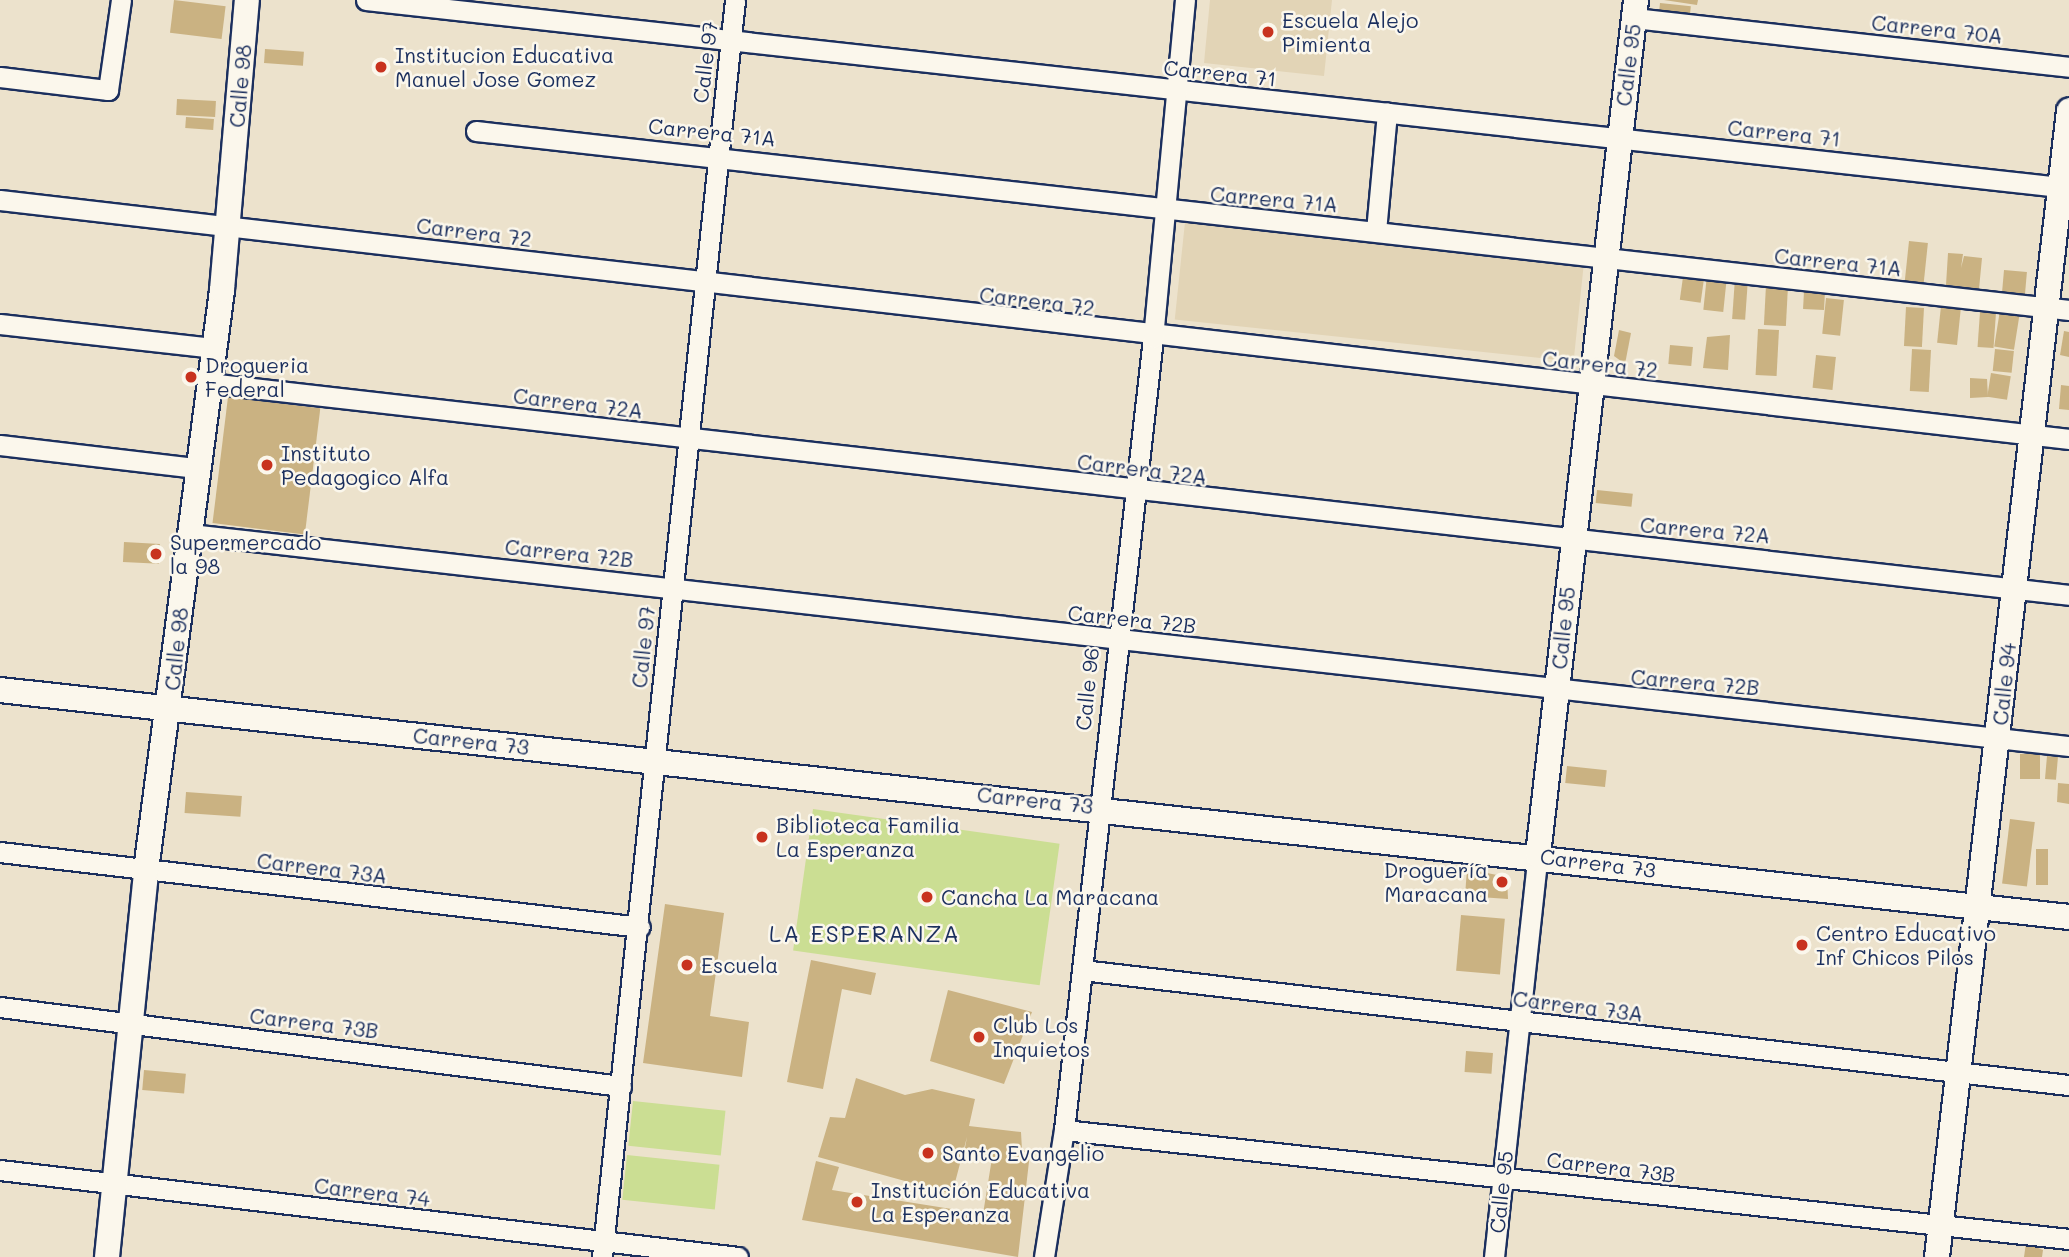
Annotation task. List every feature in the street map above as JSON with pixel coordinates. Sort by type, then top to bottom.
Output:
[{"type":"street","points":[[0,77],[107,90],[121,0]]},
{"type":"street","name":"Calle 98","points":[[107,1257],[146,870],[170,711],[197,468],[214,348],[247,0]]},
{"type":"street","name":"Carrera 71","points":[[366,0],[1173,91],[2065,187]]},
{"type":"street","name":"Calle 97","points":[[603,1251],[639,927],[703,283],[735,0]]},
{"type":"street","name":"Calle 96","points":[[1044,1257],[1064,1130],[1115,640],[1136,491],[1153,338],[1173,91],[1185,0]]},
{"type":"street","name":"Carrera 70A","points":[[1635,9],[2069,66]]},
{"type":"street","name":"Calle 95","points":[[1494,1257],[1604,259],[1635,9]]},
{"type":"street","name":"Calle 94","points":[[1937,1257],[1999,739],[2032,435],[2058,309],[2069,111]]},
{"type":"street","points":[[1376,231],[1387,113]]},
{"type":"street","name":"Carrera 71A","points":[[476,131],[717,154],[1164,211],[1376,231],[2058,309]]},
{"type":"street","name":"Carrera 72","points":[[0,200],[225,224],[1153,338],[2069,439]]},
{"type":"street","points":[[0,324],[214,348]]},
{"type":"street","name":"Carrera 72A","points":[[209,383],[1573,541],[2069,595]]},
{"type":"street","points":[[0,445],[197,468]]},
{"type":"street","name":"Carrera 72B","points":[[190,534],[672,587],[1556,693],[2069,747]]},
{"type":"street","name":"Carrera 73","points":[[0,690],[170,711],[654,759],[1538,855],[2069,917]]},
{"type":"street","name":"Carrera 73A","points":[[0,852],[639,927]]},
{"type":"street","name":"Carrera 73A","points":[[1082,970],[2069,1085]]},
{"type":"street","name":"Carrera 73B","points":[[0,1007],[621,1086]]},
{"type":"street","name":"Carrera 73B","points":[[1064,1130],[1940,1228],[2069,1239]]},
{"type":"street","name":"Carrera 74","points":[[0,1170],[114,1183],[603,1251],[738,1257]]},
{"type":"shaded area","name":"Escuela Alejo Pimienta","points":[[1210,0],[1332,0],[1324,76],[1204,63]]},
{"type":"shaded area","points":[[1185,222],[1584,264],[1574,361],[1175,319]]},
{"type":"green space","name":"Cancha La Maracana","points":[[813,809],[1060,844],[1040,985],[793,951]]},
{"type":"green space","points":[[633,1101],[725,1111],[721,1155],[628,1146]]},
{"type":"green space","points":[[627,1155],[719,1165],[715,1209],[622,1200]]},
{"type":"building","points":[[174,0],[226,6],[222,39],[170,33]]},
{"type":"building","points":[[1664,0],[1698,0],[1697,5]]},
{"type":"building","points":[[1660,3],[1691,6],[1690,18],[1659,15]]},
{"type":"building","points":[[265,49],[304,52],[303,66],[264,63]]},
{"type":"building","points":[[177,99],[216,101],[215,117],[176,115]]},
{"type":"building","points":[[186,117],[214,119],[213,130],[185,128]]},
{"type":"building","points":[[1909,241],[1928,243],[1923,288],[1904,286]]},
{"type":"building","points":[[1948,253],[1963,254],[1961,268],[1964,256],[1982,258],[1979,289],[1946,285]]},
{"type":"building","points":[[1684,270],[1705,273],[1701,303],[1680,300]]},
{"type":"building","points":[[2004,270],[2027,272],[2025,296],[2002,294]]},
{"type":"building","points":[[1707,275],[1727,277],[1723,312],[1703,310]]},
{"type":"building","points":[[1735,278],[1748,279],[1745,320],[1732,319]]},
{"type":"building","points":[[1766,285],[1788,286],[1786,326],[1764,325]]},
{"type":"building","points":[[1804,291],[1825,292],[1824,310],[1803,309]]},
{"type":"building","points":[[1826,298],[1844,300],[1840,336],[1822,334]]},
{"type":"building","points":[[1941,306],[1961,308],[1957,345],[1937,343]]},
{"type":"building","points":[[1906,307],[1924,308],[1922,347],[1904,346]]},
{"type":"building","points":[[2000,310],[2020,313],[2014,350],[1994,347]]},
{"type":"building","points":[[1980,312],[1996,313],[1994,348],[1978,347]]},
{"type":"building","points":[[1758,329],[1779,330],[1777,376],[1756,375]]},
{"type":"building","points":[[1619,330],[1631,333],[1625,364],[1614,356]]},
{"type":"building","points":[[2064,331],[2069,332],[2069,357],[2060,355]]},
{"type":"building","points":[[1730,335],[1728,370],[1703,368],[1707,337]]},
{"type":"building","points":[[1670,345],[1693,347],[1691,366],[1668,364]]},
{"type":"building","points":[[1912,349],[1931,350],[1929,392],[1910,391]]},
{"type":"building","points":[[1995,349],[2014,351],[2012,373],[1993,371]]},
{"type":"building","points":[[1816,355],[1836,357],[1832,390],[1813,388]]},
{"type":"building","points":[[1991,373],[2011,376],[2007,400],[1987,397]]},
{"type":"building","points":[[1970,378],[1987,379],[1988,397],[1970,398]]},
{"type":"building","points":[[2061,385],[2069,386],[2069,410],[2059,409]]},
{"type":"building","name":"Instituto Pedagogico Alfa","points":[[228,397],[320,408],[305,534],[213,523]]},
{"type":"building","points":[[1597,490],[1633,494],[1631,507],[1596,503]]},
{"type":"building","points":[[124,542],[160,544],[159,564],[123,562]]},
{"type":"building","points":[[2020,754],[2040,754],[2040,779],[2020,779]]},
{"type":"building","points":[[2047,756],[2058,757],[2056,780],[2045,779]]},
{"type":"building","points":[[1567,766],[1607,770],[1605,787],[1565,783]]},
{"type":"building","points":[[2058,783],[2069,784],[2069,804],[2057,802]]},
{"type":"building","points":[[186,792],[242,796],[240,817],[185,813]]},
{"type":"building","points":[[2010,819],[2035,822],[2027,887],[2002,884]]},
{"type":"building","points":[[2036,849],[2048,849],[2048,885],[2036,885]]},
{"type":"building","points":[[1467,869],[1507,877],[1508,899],[1465,896]]},
{"type":"building","name":"Escuela","points":[[665,904],[724,913],[710,1016],[749,1022],[742,1077],[643,1063]]},
{"type":"building","points":[[1461,915],[1505,919],[1500,975],[1456,971]]},
{"type":"building","points":[[811,960],[876,973],[871,995],[842,989],[823,1089],[787,1082]]},
{"type":"building","name":"Club Los Inquietos","points":[[948,990],[1032,1012],[1004,1084],[930,1061]]},
{"type":"building","points":[[1466,1051],[1493,1053],[1491,1074],[1465,1072]]},
{"type":"building","points":[[144,1070],[186,1074],[184,1094],[142,1090]]},
{"type":"building","points":[[856,1078],[905,1095],[932,1089],[975,1099],[969,1126],[1021,1132],[1022,1150],[1030,1153],[1018,1257],[802,1220],[816,1161],[839,1167],[832,1190],[983,1214],[992,1158],[964,1153],[967,1137],[952,1194],[818,1157],[830,1117],[845,1118]]},
{"type":"building","points":[[2026,1243],[2043,1250],[2042,1257],[2024,1257]]},
{"type":"place","name":"Escuela Alejo Pimienta","points":[[1268,32]]},
{"type":"place","name":"Institucion Educativa Manuel Jose Gomez","points":[[381,67]]},
{"type":"place","name":"Drogueria Federal","points":[[191,377]]},
{"type":"place","name":"Instituto Pedagogico Alfa","points":[[267,465]]},
{"type":"place","name":"Supermercado la 98","points":[[156,554]]},
{"type":"place","name":"Biblioteca Familia La Esperanza","points":[[762,837]]},
{"type":"place","name":"Droguería Maracana","points":[[1502,882]]},
{"type":"place","name":"Cancha La Maracana","points":[[927,897]]},
{"type":"place","name":"Centro Educativo Inf Chicos Pilos","points":[[1802,945]]},
{"type":"place","name":"Escuela","points":[[687,965]]},
{"type":"place","name":"Club Los Inquietos","points":[[979,1037]]},
{"type":"place","name":"Santo Evangelio","points":[[928,1153]]},
{"type":"place","name":"Institución Educativa La Esperanza","points":[[857,1202]]},
{"type":"district","name":"LA ESPERANZA","points":[[865,933]]}]
